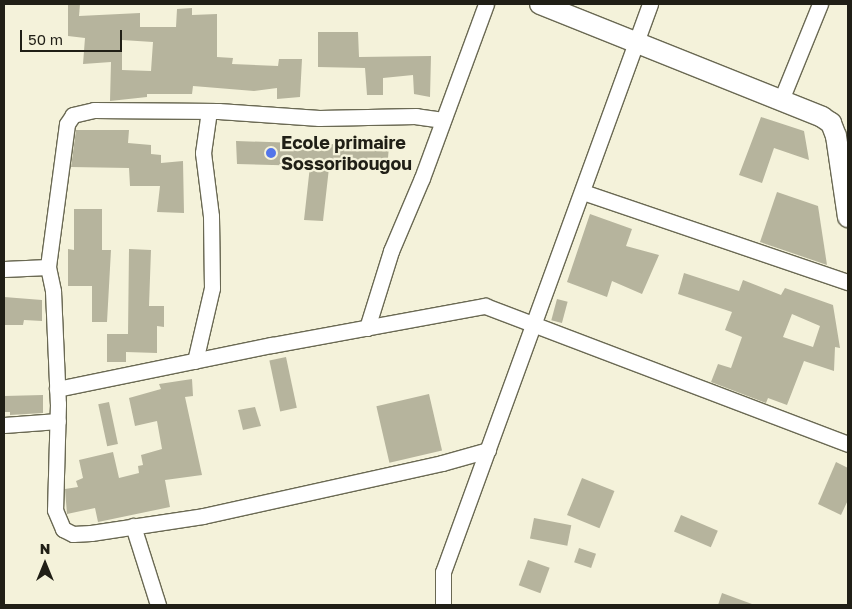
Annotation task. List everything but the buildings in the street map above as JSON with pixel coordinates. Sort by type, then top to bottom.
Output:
[{"type":"street","points":[[367,328],[391,251],[443,120],[486,4]]},
{"type":"street","points":[[540,4],[781,100],[831,123],[836,136],[848,218]]},
{"type":"street","points":[[443,605],[443,572],[639,43],[650,4]]},
{"type":"street","points":[[781,100],[820,4]]},
{"type":"street","points":[[443,120],[416,116],[319,118],[209,111],[94,110],[73,115],[67,124],[48,267],[54,291],[58,422],[55,510],[57,522],[73,534],[133,526],[213,514],[442,463],[488,450]]},
{"type":"street","points":[[195,362],[212,288],[211,216],[203,153],[209,111]]},
{"type":"street","points":[[583,192],[848,282]]},
{"type":"street","points":[[4,269],[48,267]]},
{"type":"street","points":[[57,389],[475,306],[499,310],[534,327],[848,444]]},
{"type":"street","points":[[4,424],[58,422]]},
{"type":"street","points":[[133,526],[158,605]]},
{"type":"place","name":"Ecole primaire Sossoribougou","points":[[271,153]]}]
